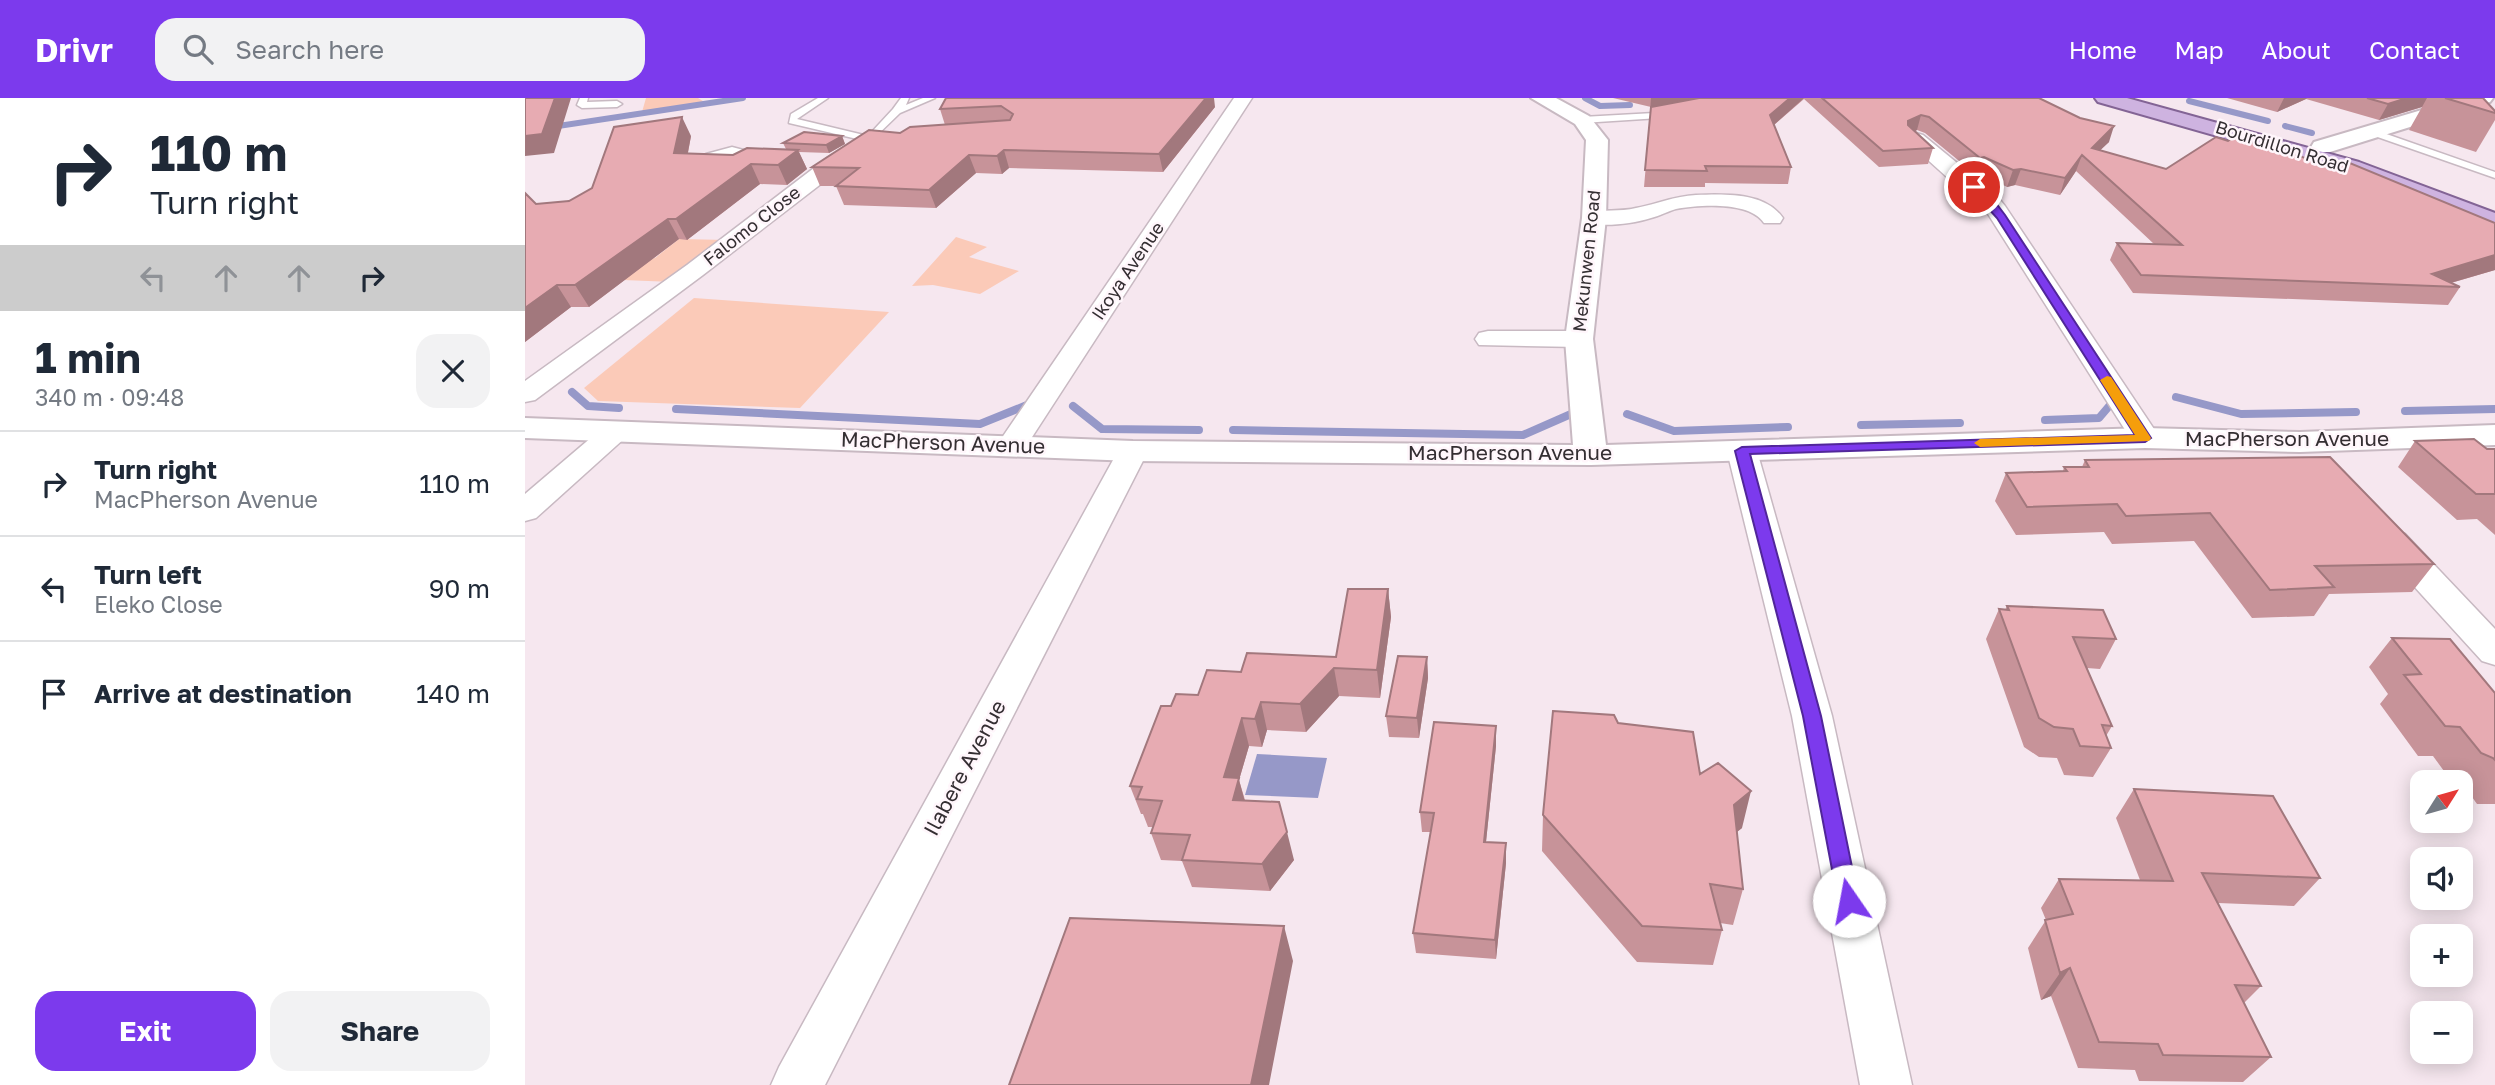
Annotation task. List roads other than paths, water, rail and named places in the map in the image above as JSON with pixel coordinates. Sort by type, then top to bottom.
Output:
[{"type":"main road","name":"Bourdillon Road","points":[[2105,98],[2287,147],[2495,221]]},
{"type":"main road","name":"Bourdillon Road","points":[[2139,98],[2322,148],[2495,210]]},
{"type":"street","name":"Ikoya Avenue","points":[[1012,445],[1243,98]]},
{"type":"street","points":[[1541,98],[1581,120]]},
{"type":"street","points":[[2322,148],[2483,98]]},
{"type":"street","name":"Mekunwen Road","points":[[1581,120],[1597,140],[1594,218],[1579,339],[1591,454]]},
{"type":"street","points":[[870,139],[899,138]]},
{"type":"street","name":"Falomo Close","points":[[525,394],[695,270],[834,162],[870,139]]},
{"type":"street","points":[[1916,139],[1989,200],[2145,438]]},
{"type":"street","points":[[744,158],[769,159]]},
{"type":"street","points":[[807,160],[834,162]]},
{"type":"street","points":[[1594,218],[1634,215],[1671,203],[1712,201],[1757,206],[1767,210],[1772,218]]},
{"type":"street","points":[[1488,339],[1579,339]]},
{"type":"street","name":"MacPherson Avenue","points":[[525,428],[1133,451],[1591,454],[2145,438],[2300,442],[2495,435]]},
{"type":"street","points":[[525,511],[616,431]]},
{"type":"street","points":[[2300,442],[2327,470]]},
{"type":"street","name":"Ilabere Avenue","points":[[797,1085],[1133,451]]},
{"type":"street","points":[[1742,451],[1812,716],[1886,1085]]},
{"type":"street","points":[[2371,518],[2495,652]]},
{"type":"lane","points":[[584,98],[582,105],[617,104]]},
{"type":"lane","points":[[824,98],[794,116],[792,121],[870,139],[897,111],[905,98]]},
{"type":"lane","points":[[897,111],[930,98]]},
{"type":"lane","points":[[1581,120],[1680,113]]},
{"type":"lane","points":[[2372,132],[2495,175]]},
{"type":"water","points":[[1257,754],[1327,758],[1318,798],[1245,795]]},
{"type":"waterway","points":[[525,131],[743,98]]},
{"type":"waterway","points":[[1585,98],[1600,106],[1630,105]]},
{"type":"waterway","points":[[2189,101],[2268,121]]},
{"type":"waterway","points":[[2285,126],[2312,133]]},
{"type":"waterway","points":[[572,392],[588,406],[619,408]]},
{"type":"waterway","points":[[2176,397],[2241,414],[2356,412]]},
{"type":"waterway","points":[[2045,420],[2099,418],[2116,398]]},
{"type":"waterway","points":[[676,409],[980,424],[1027,405]]},
{"type":"waterway","points":[[1073,406],[1102,429],[1199,430]]},
{"type":"waterway","points":[[2405,411],[2495,409]]},
{"type":"waterway","points":[[1233,430],[1523,435],[1571,414]]},
{"type":"waterway","points":[[1627,414],[1674,431],[1788,427]]},
{"type":"waterway","points":[[1861,425],[1960,423]]}]
